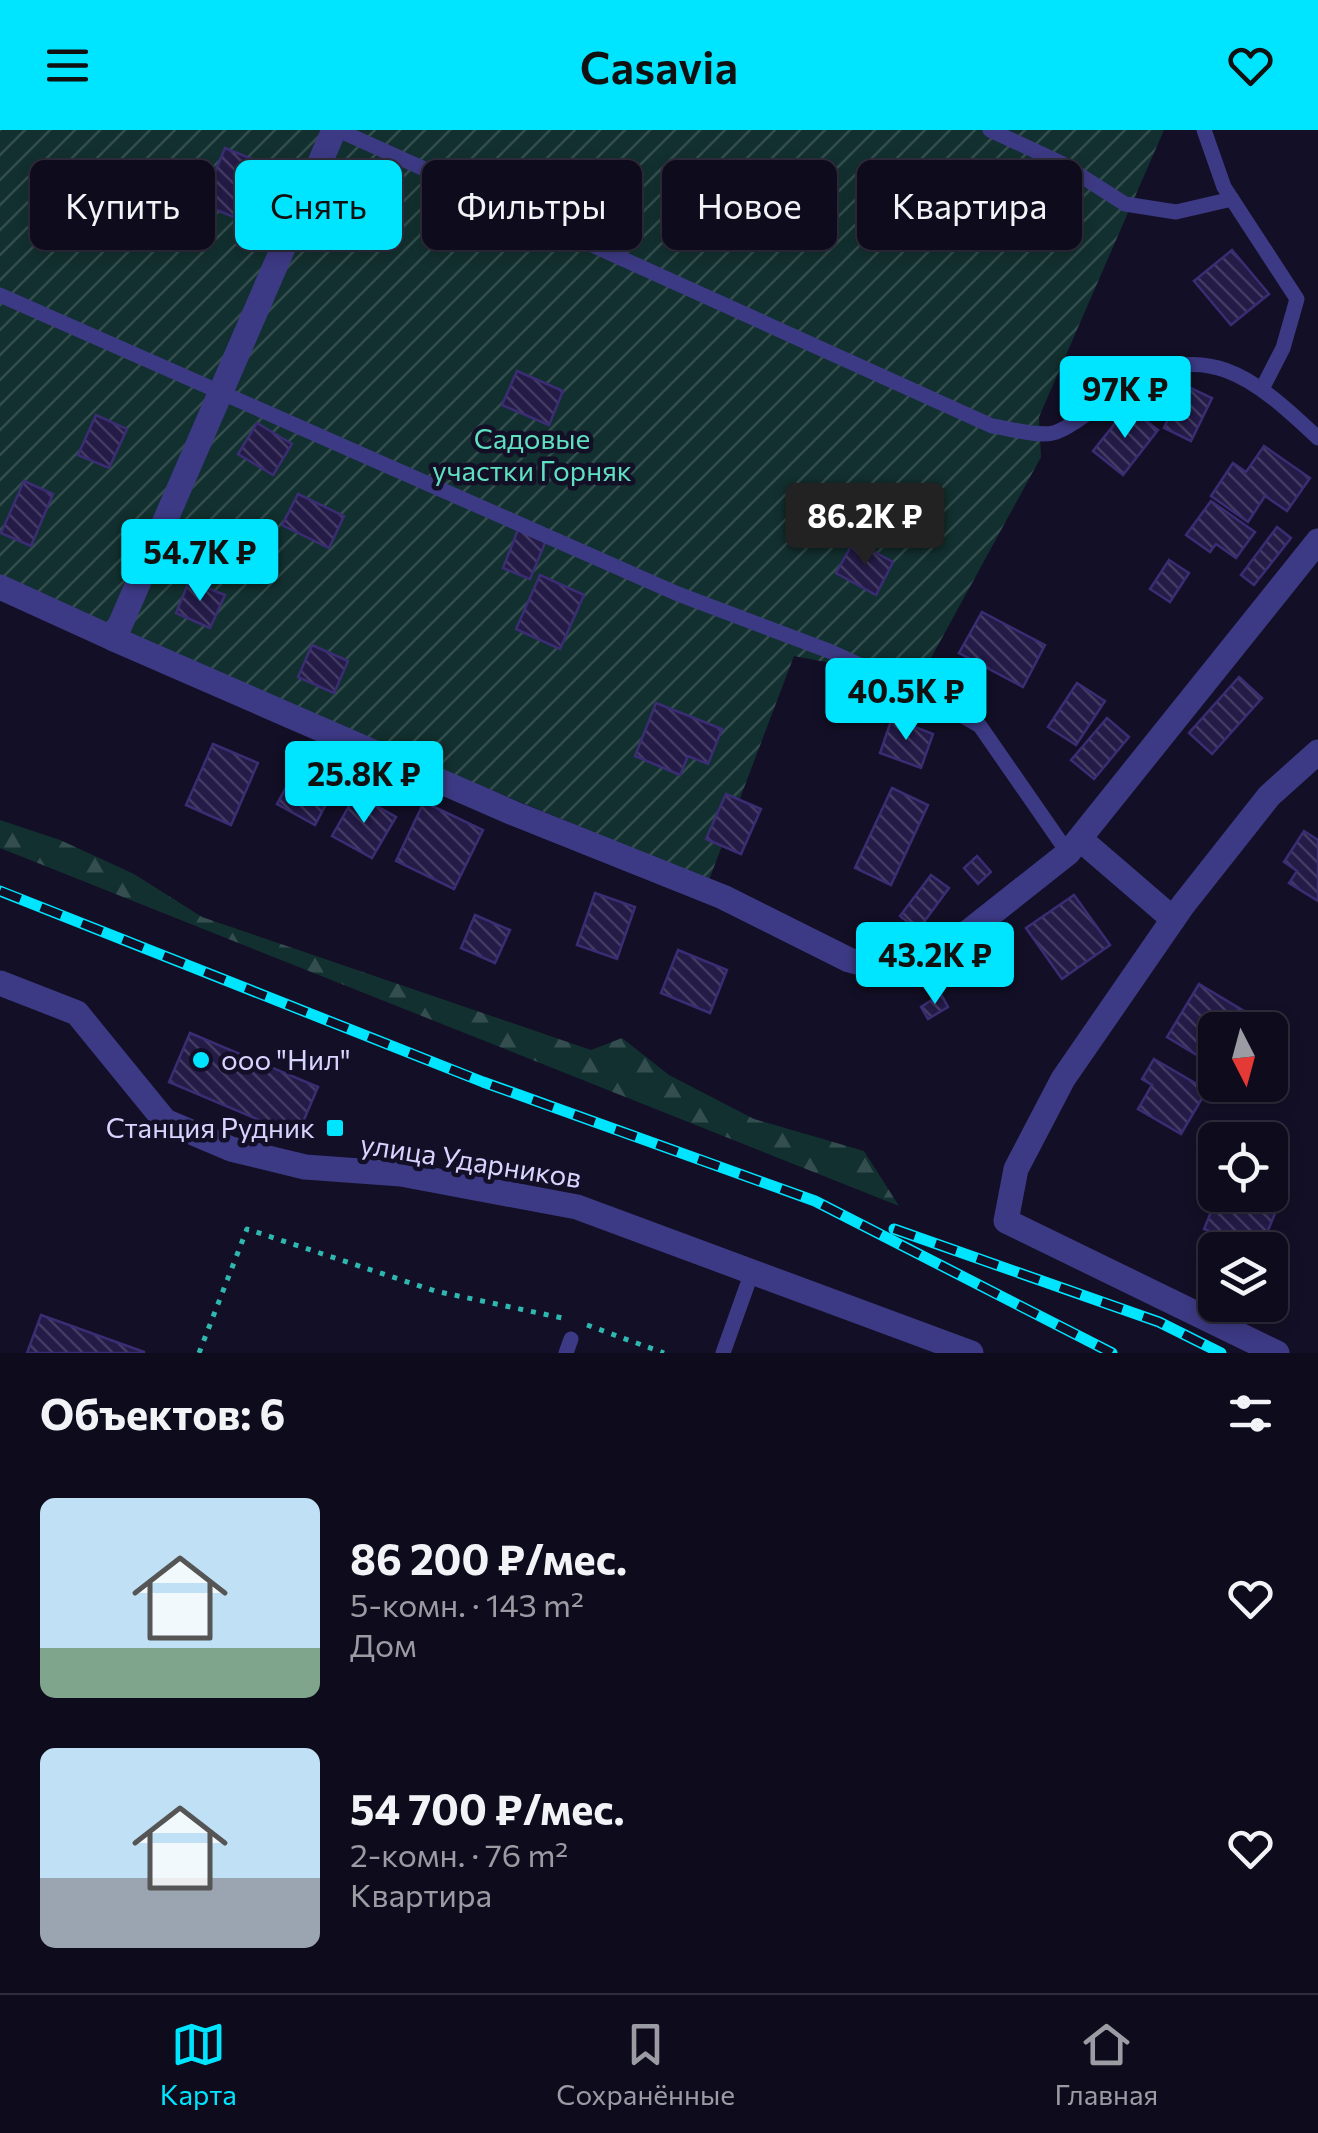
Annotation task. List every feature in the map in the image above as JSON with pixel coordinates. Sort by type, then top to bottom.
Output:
[{"type":"street","points":[[114,639],[219,390],[336,130]]},
{"type":"street","points":[[0,587],[513,812],[723,897],[848,960],[876,967],[934,959],[1074,846],[1318,541]]},
{"type":"street","points":[[1278,1353],[1006,1221],[1016,1170],[1063,1079],[1173,919],[1269,796],[1318,752]]},
{"type":"street","points":[[1074,846],[1173,919]]},
{"type":"street","name":"улица Ударников","points":[[0,983],[77,1013],[165,1121],[231,1150],[305,1167],[400,1174],[577,1207],[971,1353]]},
{"type":"lane","points":[[336,130],[992,426],[1054,433],[1129,384],[1178,366],[1228,369],[1263,386],[1318,438]]},
{"type":"lane","points":[[990,130],[1061,162],[1125,204],[1176,212],[1232,199]]},
{"type":"lane","points":[[1204,130],[1232,199],[1298,298],[1283,348],[1263,386]]},
{"type":"lane","points":[[0,296],[678,594],[829,652],[929,696],[980,726],[1074,846]]},
{"type":"lane","points":[[723,1353],[753,1270]]},
{"type":"path","points":[[199,1353],[247,1229],[436,1291],[573,1320],[664,1353]]},
{"type":"green space","name":"Садовые участки Горняк","points":[[0,130],[1164,130],[1039,417],[1041,457],[919,680],[794,656],[709,880],[0,587]]},
{"type":"green space","points":[[0,820],[60,840],[134,874],[202,917],[591,1050],[622,1038],[669,1075],[754,1119],[864,1151],[899,1206],[0,848]]},
{"type":"building","points":[[225,148],[254,160],[235,160],[235,217],[215,209],[215,172]]},
{"type":"building","points":[[1232,250],[1269,294],[1231,325],[1194,281]]},
{"type":"building","points":[[517,371],[563,391],[549,425],[502,405]]},
{"type":"building","points":[[1184,385],[1212,398],[1191,441],[1164,428]]},
{"type":"building","points":[[1128,407],[1158,430],[1123,475],[1093,451]]},
{"type":"building","points":[[96,415],[127,429],[109,468],[78,455]]},
{"type":"building","points":[[257,423],[292,444],[273,475],[238,454]]},
{"type":"building","points":[[1264,446],[1310,478],[1287,511],[1265,496],[1248,522],[1211,496],[1233,463],[1246,472]]},
{"type":"building","points":[[24,481],[53,494],[31,546],[1,533]]},
{"type":"building","points":[[298,494],[344,516],[329,548],[282,525]]},
{"type":"building","points":[[1211,501],[1255,532],[1236,558],[1216,544],[1210,552],[1186,535]]},
{"type":"building","points":[[519,527],[547,538],[530,579],[503,568]]},
{"type":"building","points":[[1277,527],[1291,538],[1254,585],[1241,575]]},
{"type":"building","points":[[854,541],[893,562],[876,595],[836,573]]},
{"type":"building","points":[[1169,560],[1189,573],[1170,602],[1150,589]]},
{"type":"building","points":[[540,575],[584,595],[560,649],[516,629]]},
{"type":"building","points":[[189,581],[225,595],[210,628],[176,613]]},
{"type":"building","points":[[982,612],[1045,645],[1023,687],[959,653]]},
{"type":"building","points":[[312,645],[348,661],[334,693],[298,677]]},
{"type":"building","points":[[1239,677],[1262,698],[1212,754],[1189,733]]},
{"type":"building","points":[[1077,683],[1105,701],[1076,745],[1048,727]]},
{"type":"building","points":[[656,703],[722,729],[708,764],[688,756],[680,775],[635,756]]},
{"type":"building","points":[[892,718],[933,734],[921,768],[880,753]]},
{"type":"building","points":[[1107,718],[1129,737],[1094,779],[1071,760]]},
{"type":"building","points":[[213,744],[258,763],[231,825],[186,805]]},
{"type":"building","points":[[296,769],[334,789],[315,825],[277,804]]},
{"type":"building","points":[[892,788],[928,805],[891,885],[855,868]]},
{"type":"building","points":[[356,794],[396,817],[372,858],[332,836]]},
{"type":"building","points":[[726,794],[761,809],[741,854],[706,839]]},
{"type":"building","points":[[424,802],[483,830],[454,889],[396,861]]},
{"type":"building","points":[[1304,831],[1318,840],[1318,901],[1289,883],[1297,871],[1284,862]]},
{"type":"building","points":[[977,856],[991,872],[978,884],[964,868]]},
{"type":"building","points":[[931,875],[949,888],[918,930],[900,916]]},
{"type":"building","points":[[595,893],[635,907],[617,959],[577,945]]},
{"type":"building","points":[[1074,895],[1110,945],[1062,979],[1026,928]]},
{"type":"building","points":[[475,915],[510,930],[495,963],[461,948]]},
{"type":"building","points":[[678,950],[727,970],[710,1013],[661,993]]},
{"type":"building","points":[[1199,984],[1246,1012],[1198,1012],[1198,1056],[1167,1037]]},
{"type":"building","points":[[941,994],[948,1007],[928,1019],[921,1007]]},
{"type":"building","points":[[190,1033],[318,1087],[297,1136],[169,1082]]},
{"type":"building","points":[[1154,1059],[1198,1085],[1200,1102],[1181,1134],[1138,1109],[1152,1085],[1142,1079]]},
{"type":"building","points":[[1211,1212],[1276,1212],[1267,1232],[1204,1229]]},
{"type":"building","points":[[41,1315],[144,1352],[144,1353],[27,1353]]},
{"type":"railway","points":[[0,891],[483,1082],[815,1201],[1112,1353]]},
{"type":"railway","points":[[894,1229],[1159,1322],[1221,1353]]},
{"type":"place","name":"ооо \"Нил\"","points":[[201,1060]]},
{"type":"place","name":"Станция Рудник","points":[[335,1128]]}]
